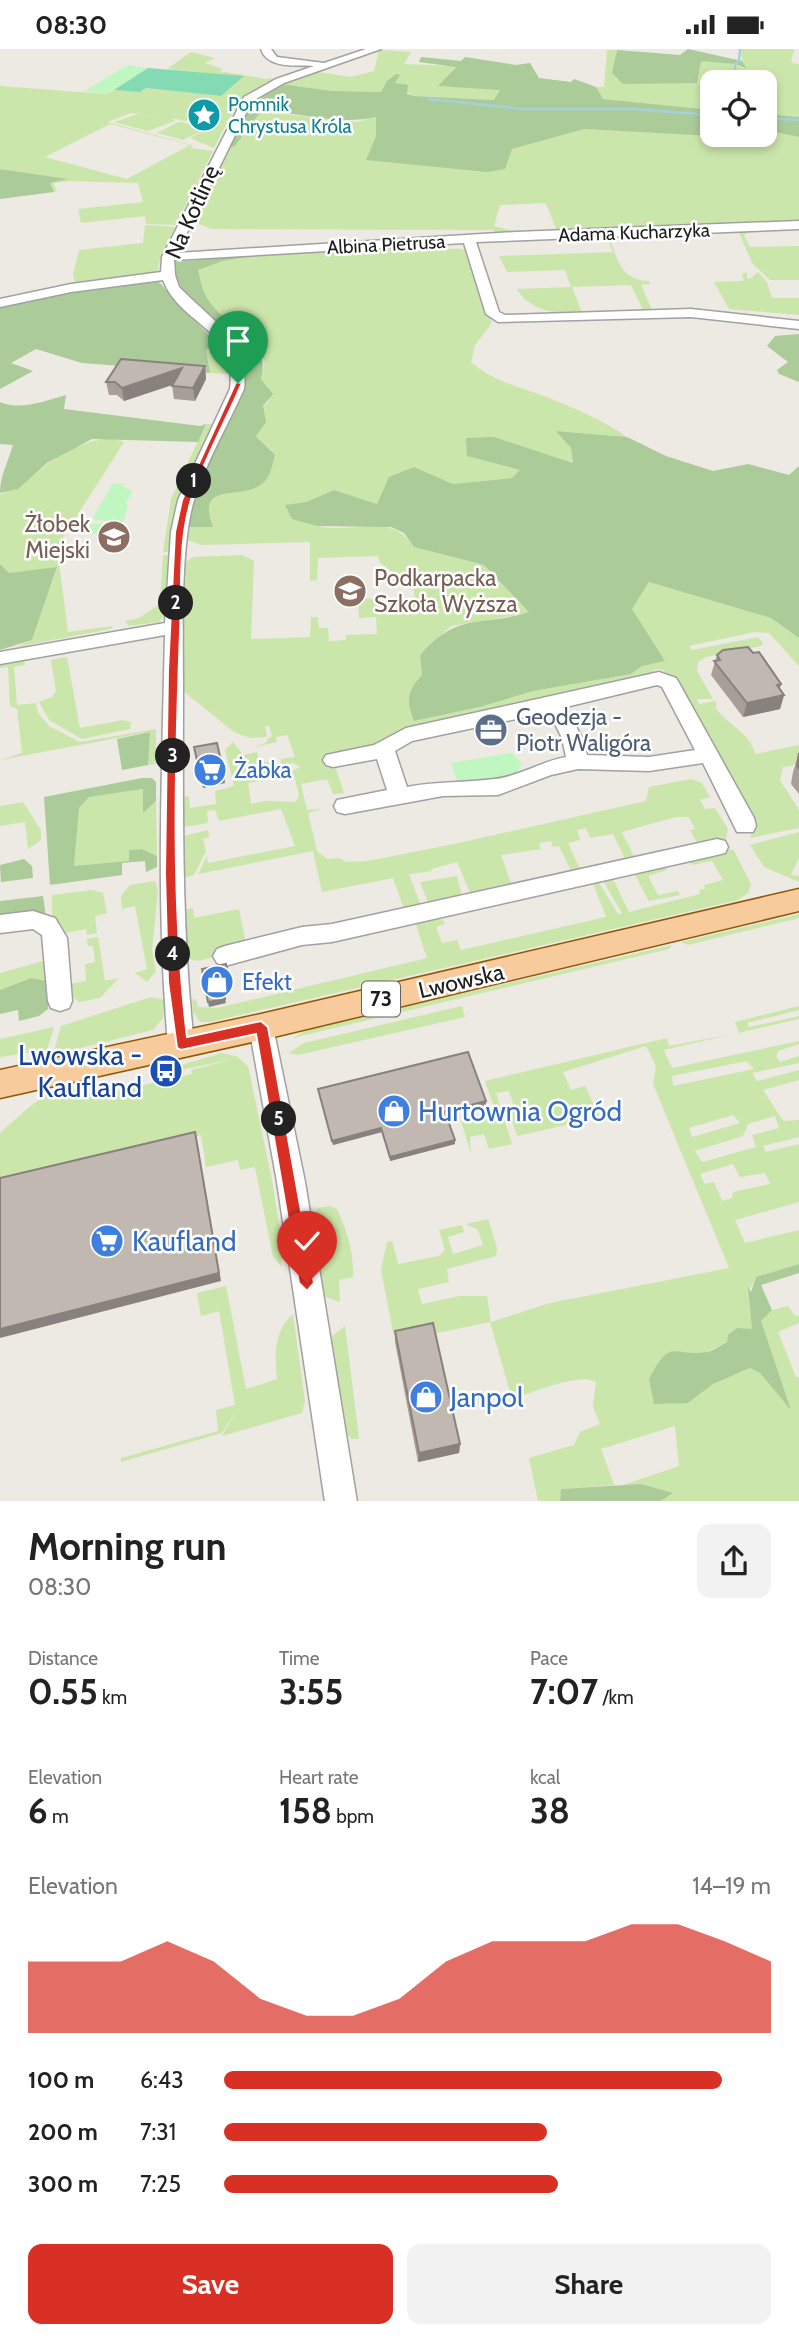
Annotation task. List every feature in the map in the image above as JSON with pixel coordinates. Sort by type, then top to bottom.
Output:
[{"type":"main road","name":"Lwowska","points":[[0,1084],[261,1027],[799,900]]},
{"type":"street","points":[[266,49],[268,56],[275,59],[325,66]]},
{"type":"street","name":"Na Kotlinę","points":[[181,1044],[174,982],[171,885],[174,627],[183,509],[237,389],[239,373],[234,350],[177,292],[168,275],[168,257],[242,106],[257,92],[280,81],[376,49]]},
{"type":"street","name":"Adama Kucharzyka","points":[[469,240],[799,225]]},
{"type":"street","name":"Albina Pietrusa","points":[[168,257],[469,240],[493,314],[503,319],[691,313],[799,325]]},
{"type":"street","points":[[0,303],[71,288],[168,275]]},
{"type":"street","points":[[0,658],[174,627]]},
{"type":"street","points":[[333,760],[384,749],[410,734],[555,704],[571,697],[651,679],[662,679],[676,694],[745,826]]},
{"type":"street","points":[[555,704],[572,738],[578,762]]},
{"type":"street","points":[[384,749],[400,796]]},
{"type":"street","points":[[345,807],[443,788],[498,787],[547,768],[578,762],[649,764],[708,755]]},
{"type":"street","points":[[225,955],[291,938],[339,932],[717,847]]},
{"type":"street","points":[[0,924],[37,920],[52,929],[60,1002]]},
{"type":"street","points":[[261,1027],[290,1182],[341,1501]]},
{"type":"green space","points":[[688,49],[742,61],[746,68],[734,64],[701,61],[697,83],[623,84],[612,73],[617,50],[680,55]]},
{"type":"green space","points":[[741,49],[794,49],[791,63],[799,64],[799,117],[777,115],[777,70],[735,70],[735,65],[743,68]]},
{"type":"green space","points":[[379,50],[411,52],[404,64],[456,66],[439,86],[501,89],[494,100],[414,96],[387,81],[381,92],[333,91],[280,84],[319,72],[350,77],[374,71]]},
{"type":"green space","points":[[607,50],[617,50],[612,73],[701,60],[734,64],[734,70],[700,70],[700,109],[603,99],[596,87],[604,87]]},
{"type":"green space","points":[[191,52],[215,58],[205,63],[223,69],[219,71],[267,79],[284,77],[258,89],[240,103],[214,148],[190,138],[210,127],[200,124],[212,116],[209,112],[185,121],[172,118],[175,121],[148,131],[114,122],[138,114],[168,117],[131,113],[107,122],[192,145],[191,148],[213,151],[176,225],[146,224],[145,216],[81,223],[78,209],[143,202],[138,183],[70,181],[53,183],[57,191],[54,192],[50,183],[67,179],[0,169],[0,86],[107,94],[114,90],[140,92],[146,88],[221,96],[243,77],[167,69]],"holes":[[[110,124],[190,145],[127,179],[45,157]]]},
{"type":"green space","points":[[421,57],[461,61],[465,57],[516,65],[530,63],[539,78],[571,82],[574,79],[596,87],[603,99],[700,109],[700,135],[585,129],[512,149],[505,169],[487,172],[366,160],[376,136],[376,117],[348,120],[265,112],[259,114],[235,146],[228,148],[241,116],[255,97],[280,84],[333,91],[381,92],[387,81],[396,74],[400,75],[395,83],[408,85],[407,94],[414,96],[494,100],[500,90],[438,86],[456,67],[419,62]]},
{"type":"green space","points":[[128,65],[148,68],[107,94],[84,91]]},
{"type":"green space","points":[[148,68],[244,76],[221,96],[146,88],[140,92],[114,90]]},
{"type":"green space","points":[[265,112],[357,122],[376,117],[376,136],[367,159],[512,149],[586,129],[700,135],[700,147],[777,147],[777,132],[799,137],[799,224],[527,232],[556,229],[546,203],[500,205],[494,226],[518,232],[498,235],[493,230],[211,229],[190,220],[228,148],[235,146],[259,114]]},
{"type":"green space","points":[[777,115],[799,117],[799,137],[777,132]]},
{"type":"green space","points":[[178,122],[207,128],[183,140],[157,133]]},
{"type":"green space","points":[[0,169],[68,179],[50,183],[54,192],[0,199]]},
{"type":"green space","points":[[145,225],[175,227],[161,256],[157,272],[75,282],[73,274],[79,250],[143,243]]},
{"type":"green space","points":[[738,230],[752,230],[744,235],[750,247],[799,246],[799,280],[770,280],[752,263]]},
{"type":"green space","points":[[595,236],[610,239],[618,262],[626,273],[649,281],[650,284],[641,285],[652,310],[643,310],[631,285],[572,287],[582,313],[545,310],[529,303],[517,289],[571,287],[565,270],[507,272],[499,256],[613,252],[607,239]]},
{"type":"green space","points":[[404,247],[420,251],[470,251],[492,323],[475,345],[471,362],[497,379],[577,409],[627,437],[557,431],[571,448],[573,463],[494,437],[468,456],[521,470],[512,478],[453,484],[414,467],[389,478],[377,504],[334,490],[306,502],[285,505],[318,526],[382,526],[394,529],[414,547],[484,565],[530,613],[451,626],[420,655],[422,675],[414,721],[480,707],[533,691],[631,674],[642,666],[664,661],[632,609],[649,582],[771,618],[799,638],[799,666],[769,633],[755,632],[689,646],[692,650],[758,637],[763,643],[761,646],[706,657],[698,662],[697,671],[713,699],[697,699],[699,704],[715,701],[715,707],[720,713],[749,740],[755,754],[799,745],[799,764],[783,767],[780,780],[799,810],[799,828],[750,838],[754,828],[672,677],[661,669],[653,670],[654,674],[553,695],[379,745],[331,754],[344,793],[333,794],[327,779],[301,784],[307,810],[322,809],[308,813],[317,851],[327,859],[368,861],[646,801],[649,787],[691,779],[702,783],[710,797],[700,800],[705,809],[715,808],[728,829],[726,839],[700,848],[690,830],[695,829],[689,817],[676,817],[622,832],[636,861],[627,863],[613,834],[590,838],[586,828],[577,830],[580,840],[568,843],[582,873],[573,875],[559,846],[553,847],[551,841],[539,843],[541,849],[501,855],[512,886],[477,891],[478,896],[471,895],[457,862],[431,869],[432,871],[409,874],[421,906],[404,909],[393,878],[322,892],[313,851],[198,874],[207,856],[208,863],[295,846],[281,809],[219,821],[215,810],[207,811],[208,823],[184,827],[179,798],[189,796],[190,808],[216,804],[215,791],[234,786],[225,750],[233,742],[243,755],[257,752],[259,761],[275,763],[277,767],[272,770],[277,778],[300,767],[293,763],[280,767],[281,759],[295,757],[287,735],[276,737],[277,742],[255,747],[267,742],[272,736],[269,726],[265,726],[267,737],[250,738],[234,732],[182,690],[186,562],[193,557],[242,555],[254,561],[251,639],[310,637],[311,617],[318,617],[319,628],[328,628],[329,641],[346,640],[346,635],[377,634],[376,617],[359,618],[358,599],[385,598],[386,603],[415,602],[412,575],[394,573],[380,563],[378,556],[318,558],[317,580],[310,581],[310,542],[201,545],[188,540],[188,527],[212,526],[208,513],[209,502],[216,496],[231,493],[271,450],[256,436],[263,420],[261,409],[269,401],[268,387],[261,379],[265,362],[248,333],[232,324],[214,307],[206,296],[197,270],[239,256],[327,248]],"holes":[[[294,775],[299,795],[296,802],[265,801],[251,804],[248,783]]]},
{"type":"green space","points":[[259,255],[222,261],[198,270],[210,302],[249,337],[261,354],[261,379],[273,394],[263,406],[266,422],[256,436],[275,455],[265,481],[246,491],[224,494],[210,502],[209,512],[213,527],[188,527],[197,491],[245,386],[244,363],[237,345],[226,331],[187,296],[178,281],[174,262]]},
{"type":"green space","points":[[747,272],[747,278],[750,279],[758,272],[767,282],[772,298],[799,298],[799,315],[729,309],[714,282],[744,281],[742,274]]},
{"type":"green space","points":[[158,281],[222,349],[206,349],[210,373],[82,363],[36,349],[11,363],[33,371],[0,389],[0,308],[91,288]]},
{"type":"green space","points":[[799,334],[799,382],[779,374],[777,370],[788,362],[767,346],[775,336]]},
{"type":"green space","points":[[206,349],[222,349],[230,374],[210,373]]},
{"type":"green space","points":[[66,395],[64,409],[200,426],[206,424],[198,442],[92,439],[47,463],[18,489],[0,493],[13,445],[0,444],[0,402],[16,406]]},
{"type":"green space","points":[[206,424],[212,424],[175,506],[169,552],[163,552],[171,499]]},
{"type":"green space","points":[[556,431],[627,437],[666,456],[713,471],[748,464],[789,475],[799,466],[799,638],[771,618],[649,582],[632,609],[665,661],[642,666],[631,674],[533,691],[480,707],[414,721],[409,697],[413,686],[422,675],[420,655],[434,641],[459,626],[529,612],[484,565],[414,547],[404,533],[391,527],[317,526],[292,519],[285,505],[306,502],[334,490],[377,504],[389,477],[414,467],[453,484],[512,478],[520,470],[467,456],[466,438],[494,437],[573,463],[571,448]]},
{"type":"green space","points":[[111,438],[124,442],[57,547],[68,632],[113,626],[111,629],[16,647],[32,640],[57,568],[9,573],[0,564],[0,494],[19,486],[68,451]]},
{"type":"green space","points":[[113,483],[125,484],[123,487],[133,491],[125,504],[128,505],[123,523],[119,524],[120,528],[89,535],[87,525],[113,522],[92,519]]},
{"type":"green space","points":[[163,555],[168,555],[164,617],[158,622],[129,626],[125,621],[139,618],[160,604]]},
{"type":"green space","points":[[0,564],[9,573],[57,567],[32,640],[0,650]]},
{"type":"green space","points":[[67,657],[80,728],[123,720],[131,722],[130,729],[82,739],[49,720],[39,702],[52,697],[56,691],[51,660]]},
{"type":"green space","points":[[24,658],[25,665],[14,667],[17,705],[36,703],[38,713],[49,726],[80,742],[156,729],[156,764],[148,765],[149,732],[0,760],[22,753],[17,709],[10,706],[8,667],[0,668],[0,662]]},
{"type":"green space","points":[[150,732],[148,765],[122,770],[117,739]]},
{"type":"green space","points":[[512,753],[522,764],[518,770],[520,775],[507,781],[458,783],[451,763]]},
{"type":"green space","points":[[152,778],[156,782],[156,801],[143,813],[143,789],[89,797],[79,808],[74,866],[129,861],[129,850],[142,849],[157,856],[157,867],[146,872],[145,861],[122,863],[122,875],[50,885],[44,797]]},
{"type":"green space","points":[[143,789],[143,812],[156,801],[157,856],[142,849],[130,850],[129,861],[74,867],[79,808],[89,797]]},
{"type":"green space","points":[[23,802],[41,830],[41,840],[28,849],[25,822],[0,826],[0,806]]},
{"type":"green space","points":[[208,830],[209,837],[203,839],[206,851],[194,875],[180,879],[180,837]]},
{"type":"green space","points":[[799,832],[799,858],[791,875],[799,876],[799,882],[764,867],[750,845]]},
{"type":"green space","points":[[733,849],[751,884],[748,893],[738,900],[210,1022],[200,1022],[193,1012],[192,1000],[196,999],[198,1007],[217,1008],[427,958],[415,922],[434,917],[443,920],[445,924],[436,927],[442,943],[457,940],[461,950],[606,917],[593,882],[598,881],[618,914],[622,913],[603,881],[613,879],[629,912],[700,894],[699,890],[705,889],[704,885],[723,880],[712,861],[692,865],[689,861]]},
{"type":"green space","points":[[24,859],[32,866],[33,878],[1,882],[0,865]]},
{"type":"green space","points":[[666,866],[667,870],[648,876],[658,895],[678,891],[680,895],[649,901],[634,873]]},
{"type":"green space","points":[[457,876],[462,896],[429,905],[420,882]]},
{"type":"green space","points":[[155,881],[158,891],[152,951],[156,971],[147,982],[135,973],[147,969],[135,906],[122,909],[121,896],[130,885]]},
{"type":"green space","points":[[92,890],[103,893],[107,913],[95,916],[97,933],[87,935],[86,929],[60,934],[52,920],[52,895]]},
{"type":"green space","points":[[43,896],[46,917],[0,919],[0,901]]},
{"type":"green space","points":[[193,908],[194,918],[239,909],[246,944],[208,959],[186,958],[182,910]]},
{"type":"green space","points":[[799,914],[799,918],[688,945],[681,942]]},
{"type":"green space","points":[[98,937],[105,981],[119,978],[100,998],[79,1002],[68,993],[66,985],[86,981],[85,964],[95,962],[93,946],[88,946],[87,939]]},
{"type":"green space","points":[[672,945],[669,949],[292,1038],[309,1029]]},
{"type":"green space","points":[[50,959],[50,982],[0,990],[0,973]]},
{"type":"green space","points":[[32,978],[50,982],[48,1009],[39,1016],[19,1021],[18,1010],[0,1014],[0,990]]},
{"type":"green space","points":[[151,997],[165,1000],[163,1018],[153,1030],[53,1055],[61,1026]]},
{"type":"green space","points":[[462,1006],[465,1017],[298,1055],[289,1053],[304,1043]]},
{"type":"green space","points":[[799,1006],[799,1010],[747,1023],[749,1027],[799,1016],[799,1019],[739,1033],[735,1022]]},
{"type":"green space","points":[[54,1027],[47,1050],[0,1057],[0,1039]]},
{"type":"green space","points":[[734,1034],[664,1050],[672,1068],[799,1041],[799,1044],[778,1051],[776,1056],[780,1062],[799,1056],[799,1063],[752,1073],[757,1081],[799,1070],[799,1080],[763,1090],[783,1121],[799,1120],[799,1137],[763,1146],[766,1152],[799,1144],[799,1202],[735,1220],[745,1243],[799,1230],[799,1264],[756,1277],[749,1291],[752,1329],[707,1352],[688,1403],[713,1384],[750,1368],[760,1373],[790,1408],[761,1321],[772,1310],[788,1306],[795,1316],[799,1316],[799,1323],[778,1332],[796,1377],[799,1377],[799,1501],[661,1501],[672,1494],[641,1484],[623,1485],[679,1466],[675,1426],[601,1449],[614,1485],[561,1489],[560,1501],[538,1501],[529,1458],[574,1445],[580,1432],[600,1424],[593,1407],[596,1382],[568,1381],[512,1399],[490,1322],[395,1342],[381,1270],[387,1242],[392,1241],[398,1264],[439,1256],[445,1250],[439,1230],[462,1225],[464,1232],[448,1237],[453,1254],[483,1245],[478,1230],[466,1224],[488,1219],[497,1248],[496,1256],[447,1269],[449,1282],[418,1289],[422,1304],[459,1296],[487,1296],[491,1322],[550,1303],[729,1268],[653,1084],[656,1066],[646,1046],[563,1072],[571,1090],[585,1086],[600,1118],[593,1119],[589,1113],[584,1114],[584,1121],[517,1136],[508,1108],[514,1106],[509,1091],[496,1093],[512,1144],[489,1149],[484,1134],[470,1137],[471,1154],[461,1121],[496,1113],[485,1081],[667,1038],[669,1046]],"holes":[[[747,1061],[754,1069],[673,1086],[672,1076]],[[733,1115],[740,1123],[692,1137],[689,1128]],[[775,1116],[779,1128],[752,1135],[756,1147],[702,1162],[695,1151],[743,1136],[748,1124]],[[733,1164],[740,1177],[765,1173],[770,1184],[733,1192],[732,1198],[722,1201],[714,1182],[705,1184],[700,1174]]]},
{"type":"green space","points":[[221,1053],[236,1056],[248,1066],[272,1180],[283,1250],[281,1266],[273,1257],[255,1167],[240,1170],[238,1160],[206,1167],[201,1135],[0,1184],[0,1133],[39,1100],[72,1089],[88,1089],[89,1093],[113,1088],[114,1092],[192,1074],[191,1070],[234,1059],[176,1071],[175,1067]]},
{"type":"green space","points":[[329,1206],[337,1209],[341,1217],[352,1259],[353,1277],[339,1280],[340,1302],[323,1296],[311,1218],[318,1208]]},
{"type":"green space","points":[[799,1264],[799,1273],[761,1285],[772,1310],[761,1321],[791,1410],[760,1373],[750,1368],[713,1384],[688,1403],[654,1404],[649,1379],[663,1357],[674,1351],[709,1351],[727,1342],[728,1335],[737,1328],[752,1329],[748,1287],[751,1292],[756,1277]]},
{"type":"green space","points":[[226,1286],[246,1389],[277,1379],[277,1344],[282,1328],[293,1314],[305,1401],[302,1413],[222,1436],[240,1405],[222,1433],[121,1462],[121,1458],[218,1431],[216,1410],[235,1405],[219,1311],[201,1316],[197,1293]]},
{"type":"green space","points":[[345,1326],[359,1439],[352,1439],[345,1432],[330,1338]]},
{"type":"green space","points":[[641,1484],[673,1493],[661,1501],[560,1501],[561,1489]]},
{"type":"building","points":[[121,359],[205,366],[193,388],[172,386],[182,368],[122,388],[115,382],[106,382]]},
{"type":"building","points":[[748,647],[753,653],[759,652],[781,684],[777,685],[784,695],[747,703],[714,661],[720,660],[717,655],[723,650]]},
{"type":"building","name":"Żabka","points":[[217,743],[224,774],[201,778],[194,747]]},
{"type":"building","name":"Efekt","points":[[226,964],[231,987],[223,989],[225,999],[208,1002],[202,969]]},
{"type":"building","name":"Hurtownia Ogród","points":[[468,1052],[486,1101],[445,1112],[455,1140],[390,1157],[381,1128],[332,1141],[318,1089]]},
{"type":"building","name":"Kaufland","points":[[195,1132],[219,1273],[0,1329],[0,1178]]},
{"type":"building","name":"Janpol","points":[[433,1323],[460,1444],[419,1453],[395,1331]]},
{"type":"waterway","points":[[735,70],[740,49]]},
{"type":"waterway","points":[[428,99],[523,109],[634,109],[700,114]]},
{"type":"waterway","points":[[777,119],[799,120]]},
{"type":"place","name":"Pomnik Chrystusa Króla","points":[[204,115]]},
{"type":"place","name":"Żłobek Miejski","points":[[114,537]]},
{"type":"place","name":"Podkarpacka Szkoła Wyższa","points":[[350,591]]},
{"type":"place","name":"Geodezja - Piotr Waligóra","points":[[491,730]]},
{"type":"place","name":"Żabka","points":[[210,770]]},
{"type":"place","name":"Efekt","points":[[217,982]]},
{"type":"place","name":"Lwowska - Kaufland","points":[[166,1071]]},
{"type":"place","name":"Hurtownia Ogród","points":[[394,1111]]},
{"type":"place","name":"Kaufland","points":[[107,1241]]},
{"type":"place","name":"Janpol","points":[[426,1397]]},
{"type":"route","points":[[238,383],[186,500],[180,532],[174,627],[171,873],[174,982],[181,1044],[261,1027],[307,1283]]}]
